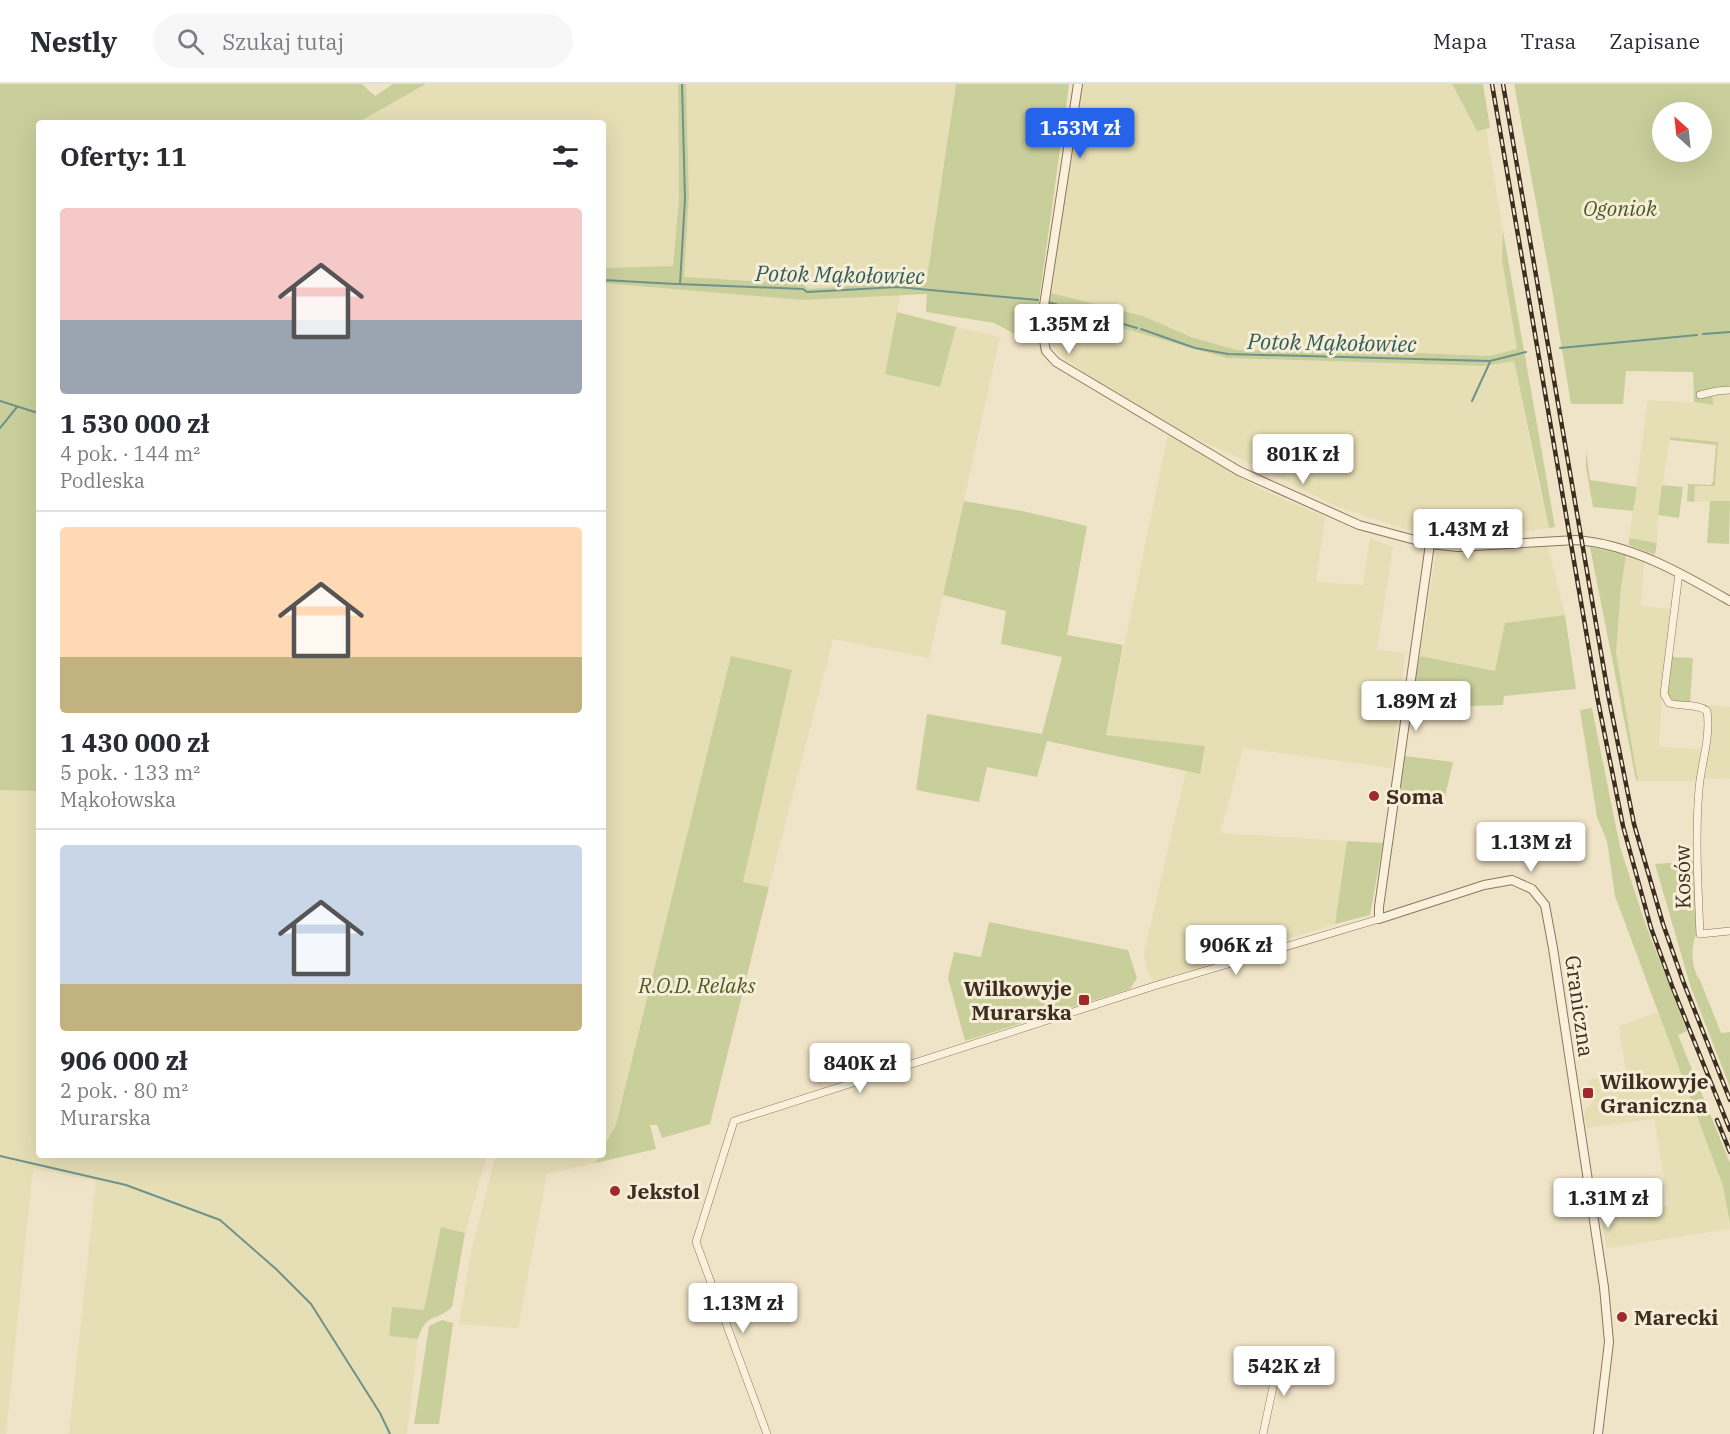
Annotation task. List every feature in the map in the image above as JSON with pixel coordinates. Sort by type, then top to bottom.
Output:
[{"type":"street","points":[[1078,84],[1041,325],[1046,351],[1056,362],[1239,471],[1359,525],[1430,544],[1469,547],[1582,541],[1629,552],[1679,573],[1730,601]]},
{"type":"street","points":[[1700,395],[1730,390]]},
{"type":"street","points":[[767,1434],[696,1242],[734,1121],[1154,986],[1379,919],[1389,832],[1430,544]]},
{"type":"street","name":"Kosów","points":[[1679,573],[1664,694],[1669,703],[1700,707],[1707,711],[1707,732],[1699,789],[1700,934],[1730,932]]},
{"type":"street","name":"Graniczna","points":[[1379,919],[1484,885],[1512,880],[1532,889],[1545,905],[1604,1287],[1609,1342],[1598,1434]]},
{"type":"street","points":[[1263,1434],[1280,1354]]},
{"type":"shaded area","points":[[426,84],[678,84],[679,199],[673,266],[606,268],[606,120],[362,120]]},
{"type":"shaded area","points":[[686,84],[956,84],[926,284],[899,282],[808,289],[684,278],[689,196]]},
{"type":"shaded area","points":[[1083,84],[1452,84],[1477,131],[1486,128],[1503,231],[1502,260],[1517,349],[1489,356],[1368,351],[1237,350],[1191,337],[1143,316],[1051,293]]},
{"type":"shaded area","points":[[606,283],[802,300],[901,294],[885,374],[940,387],[956,327],[1000,337],[929,658],[833,639],[769,887],[743,882],[792,671],[616,1125],[606,1143]]},
{"type":"shaded area","points":[[1048,307],[1227,358],[1484,366],[1514,361],[1549,528],[1460,538],[1412,531],[1338,507],[1192,437],[1089,376],[1059,354],[1046,334]]},
{"type":"shaded area","points":[[1712,393],[1730,393],[1730,501],[1694,502],[1695,486],[1715,486],[1718,442],[1670,437],[1658,515],[1657,543],[1629,538],[1648,400],[1712,404]]},
{"type":"shaded area","points":[[1168,434],[1261,489],[1325,517],[1316,582],[1363,585],[1370,538],[1393,547],[1377,650],[1405,653],[1392,768],[1243,748],[1220,833],[1347,841],[1335,924],[1153,982],[1147,970],[1144,953],[1186,771],[1199,774],[1205,746],[1106,735]]},
{"type":"shaded area","points":[[1548,546],[1565,615],[1505,623],[1496,671],[1420,656],[1436,552],[1515,550]]},
{"type":"shaded area","points":[[1626,555],[1644,563],[1641,606],[1671,609],[1659,747],[1702,749],[1698,781],[1638,781],[1616,653]]},
{"type":"shaded area","points":[[1708,705],[1730,707],[1730,779],[1705,778],[1711,715]]},
{"type":"shaded area","points":[[36,786],[36,1158],[486,1158],[465,1233],[441,1227],[424,1311],[392,1308],[389,1336],[418,1339],[407,1434],[69,1434],[96,1181],[33,1168],[6,1434],[0,1434],[0,790],[35,790]]},
{"type":"shaded area","points":[[1658,1012],[1723,1186],[1730,1229],[1607,1248],[1601,1218],[1669,1205],[1654,1119],[1586,1128],[1584,1112],[1592,1103],[1587,1080],[1626,1073],[1619,1026]]},
{"type":"shaded area","points":[[495,1158],[598,1158],[595,1163],[547,1174],[518,1328],[459,1324],[471,1251]]},
{"type":"green space","points":[[0,84],[362,84],[375,96],[393,84],[426,84],[362,120],[36,120],[36,791],[0,790]]},
{"type":"green space","points":[[678,84],[686,84],[689,196],[684,277],[803,284],[808,289],[899,282],[926,284],[956,84],[1069,84],[1034,337],[1026,340],[994,323],[926,312],[927,294],[802,300],[606,283],[606,268],[673,266],[679,199]]},
{"type":"green space","points":[[1452,84],[1483,84],[1490,128],[1477,131]]},
{"type":"green space","name":"Ogoniok","points":[[1514,84],[1730,84],[1730,387],[1712,388],[1713,405],[1694,402],[1693,372],[1626,371],[1623,404],[1571,404]]},
{"type":"green space","points":[[1503,231],[1555,527],[1549,528],[1514,361],[1484,366],[1227,358],[1048,307],[1051,293],[1143,316],[1191,337],[1237,350],[1368,351],[1489,356],[1517,349],[1502,260]]},
{"type":"green space","points":[[897,312],[956,327],[940,387],[885,374]]},
{"type":"green space","points":[[1670,437],[1718,442],[1715,486],[1695,486],[1694,502],[1687,501],[1688,484],[1711,485],[1716,445],[1670,440]]},
{"type":"green space","points":[[1586,450],[1590,480],[1637,487],[1633,511],[1593,507],[1586,468]]},
{"type":"green space","points":[[1662,485],[1683,487],[1679,518],[1658,515]]},
{"type":"green space","points":[[964,501],[1087,526],[1067,635],[1123,645],[1106,735],[1205,746],[1200,774],[1047,741],[1037,777],[987,767],[979,802],[916,790],[927,714],[1042,734],[1062,657],[1001,644],[1006,611],[943,595]]},
{"type":"green space","points":[[1710,501],[1730,501],[1729,544],[1707,543]]},
{"type":"green space","points":[[1629,538],[1657,543],[1655,555],[1629,545]]},
{"type":"green space","points":[[1590,547],[1626,555],[1616,653],[1638,781],[1636,780]]},
{"type":"green space","points":[[1565,615],[1576,689],[1504,696],[1503,705],[1409,708],[1420,656],[1495,671],[1505,623]]},
{"type":"green space","name":"R.O.D. Relaks","points":[[731,656],[792,670],[743,882],[769,887],[710,1124],[662,1138],[657,1125],[650,1125],[656,1149],[595,1163],[598,1158],[606,1158],[606,1143],[616,1125]]},
{"type":"green space","points":[[1671,657],[1693,658],[1690,703],[1674,703],[1667,697]]},
{"type":"green space","points":[[1592,708],[1620,847],[1645,923],[1687,1031],[1678,1035],[1730,1163],[1730,1224],[1723,1186],[1615,896],[1607,841],[1597,817],[1580,710]]},
{"type":"green space","points":[[1405,756],[1453,762],[1443,805],[1398,799]]},
{"type":"green space","points":[[1347,841],[1383,843],[1370,915],[1335,924]]},
{"type":"green space","points":[[1696,861],[1697,933],[1692,957],[1721,1033],[1730,1032],[1730,1087],[1690,985],[1655,864]]},
{"type":"green space","points":[[989,922],[1128,950],[1137,978],[1130,989],[965,1041],[948,978],[954,952],[981,957]]},
{"type":"green space","points":[[441,1227],[465,1233],[452,1307],[428,1321],[418,1339],[389,1336],[392,1307],[424,1310]]},
{"type":"green space","points":[[442,1320],[453,1323],[439,1424],[414,1424],[429,1326]]},
{"type":"waterway","points":[[680,284],[685,199],[682,84]]},
{"type":"waterway","name":"Potok Mąkołowiec","points":[[606,280],[676,284]]},
{"type":"waterway","name":"Potok Mąkołowiec","points":[[677,284],[803,289],[807,292],[898,287],[1038,300]]},
{"type":"waterway","name":"Potok Mąkołowiec","points":[[1048,302],[1137,328]]},
{"type":"waterway","name":"Potok Mąkołowiec","points":[[1141,329],[1195,348],[1228,354],[1490,361],[1526,352]]},
{"type":"waterway","name":"Potok Mąkołowiec","points":[[1703,334],[1730,332]]},
{"type":"waterway","name":"Potok Mąkołowiec","points":[[1560,348],[1697,335]]},
{"type":"waterway","points":[[1472,401],[1490,362]]},
{"type":"waterway","name":"Potok Mąkołowiec","points":[[0,401],[36,412]]},
{"type":"waterway","points":[[0,428],[17,407]]},
{"type":"waterway","points":[[0,1156],[126,1185],[220,1220],[276,1269],[311,1304],[380,1413],[390,1434]]},
{"type":"railway","points":[[1492,84],[1598,701],[1623,826],[1651,928],[1730,1130]]},
{"type":"railway","points":[[1503,84],[1609,699],[1634,824],[1663,924],[1730,1100]]},
{"type":"railway","points":[[1717,1120],[1730,1152]]},
{"type":"place","name":"Soma","points":[[1374,796]]},
{"type":"place","name":"Wilkowyje Murarska","points":[[1084,1000]]},
{"type":"place","name":"Wilkowyje Graniczna","points":[[1588,1093]]},
{"type":"place","name":"Jekstol","points":[[615,1191]]},
{"type":"place","name":"Marecki","points":[[1622,1317]]}]
